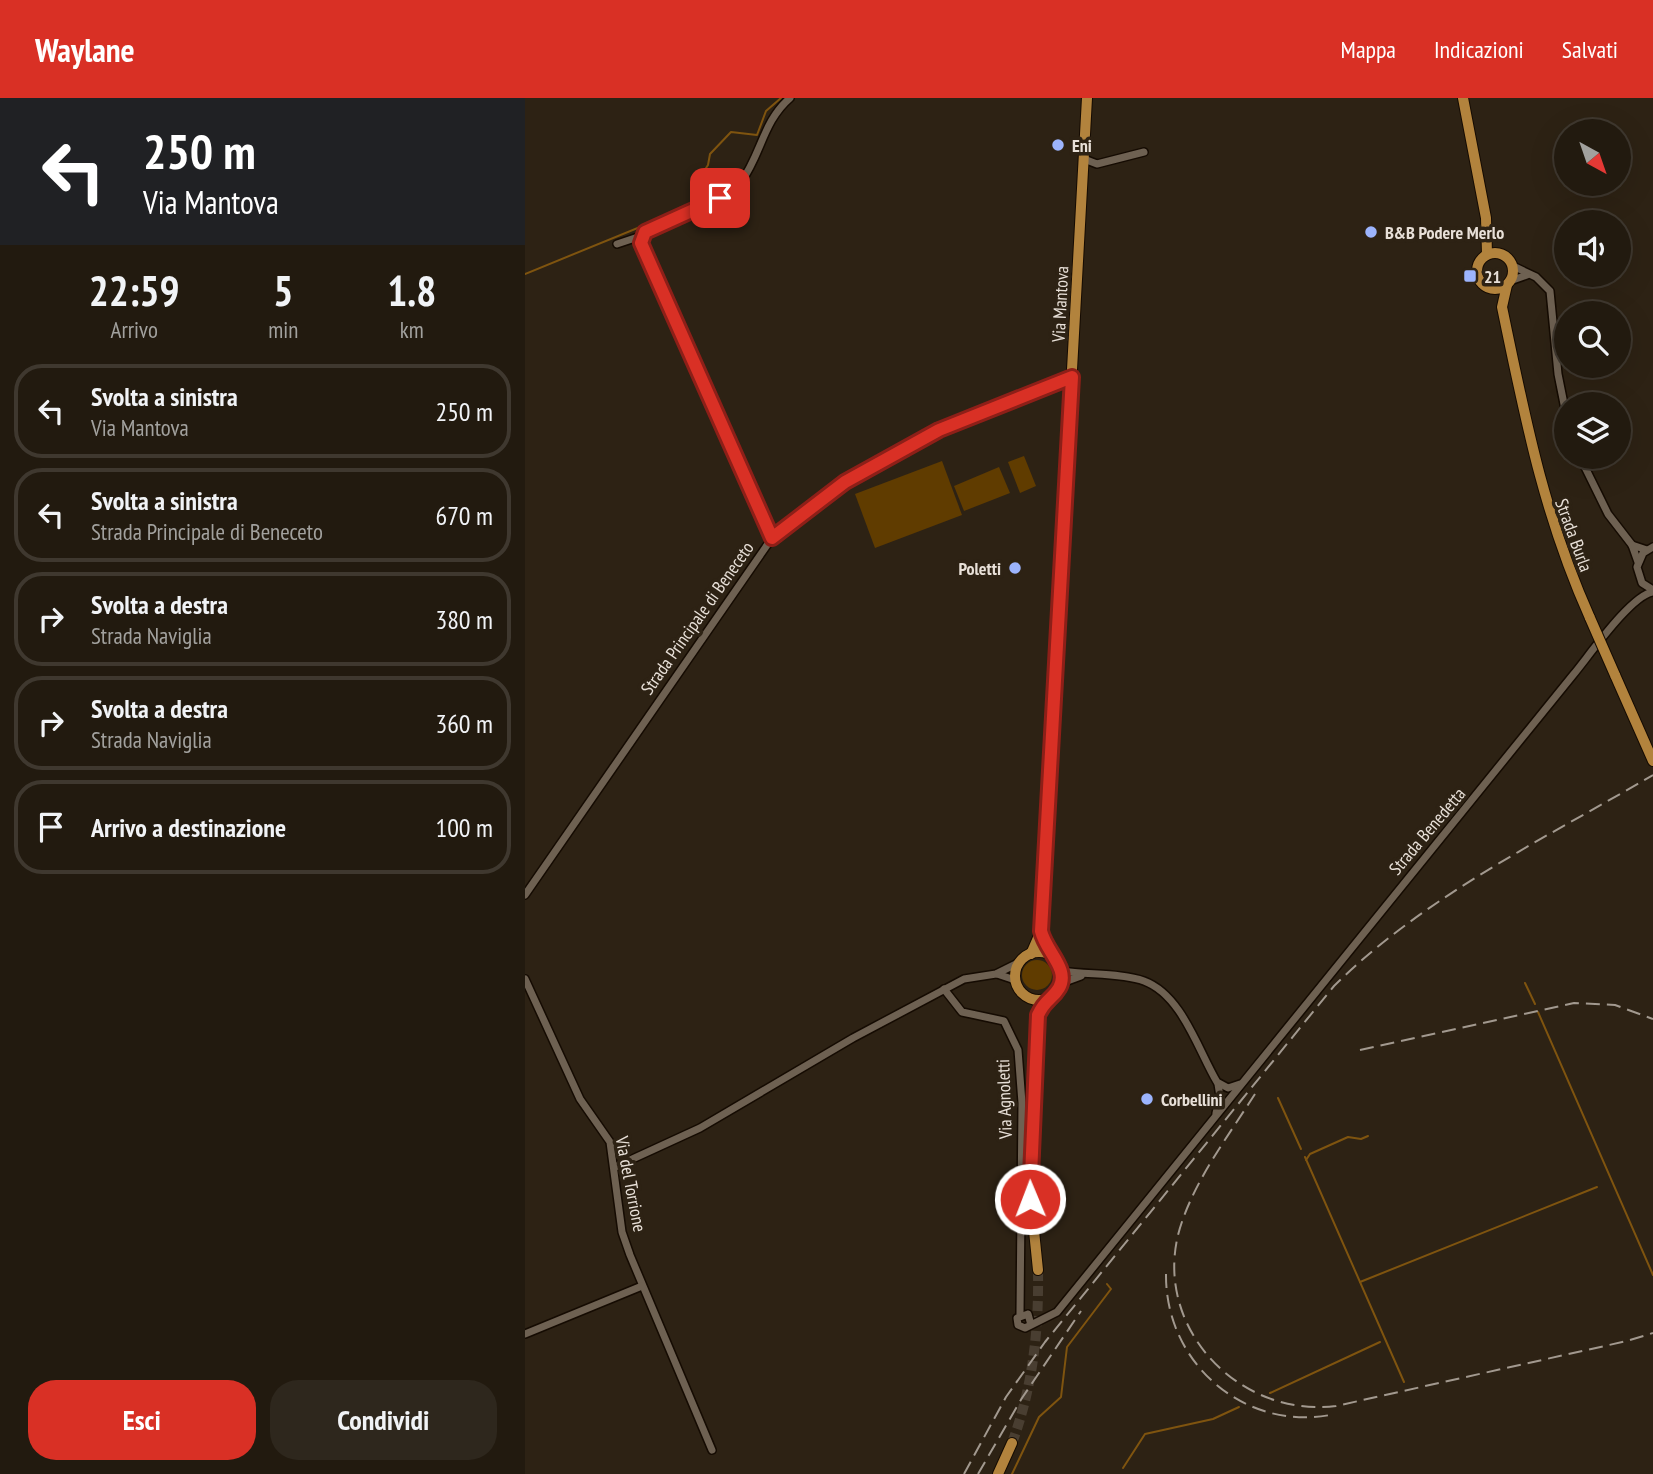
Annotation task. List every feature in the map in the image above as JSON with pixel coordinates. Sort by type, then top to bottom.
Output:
[{"type":"main road","name":"Via Mantova","points":[[1031,954],[1041,931],[1087,98]]},
{"type":"main road","name":"Strada Burla","points":[[1463,98],[1488,234],[1487,254],[1479,262],[1477,272],[1481,282],[1491,288],[1502,307],[1540,485],[1563,555],[1653,761]]},
{"type":"main road","name":"Strada Burla","points":[[1488,234],[1513,266],[1502,307]]},
{"type":"main road","points":[[1487,254],[1502,254]]},
{"type":"main road","points":[[1491,288],[1508,283]]},
{"type":"main road","name":"Via Mantova","points":[[1041,931],[1050,956],[1062,971]]},
{"type":"main road","points":[[1037,1021],[1028,998],[1020,992],[1015,980],[1020,961],[1031,954],[1050,956]]},
{"type":"main road","points":[[1038,1270],[1029,1182],[1037,1021],[1046,999],[1057,992],[1062,983],[1062,971]]},
{"type":"main road","points":[[1028,998],[1046,999]]},
{"type":"main road","points":[[998,1474],[1012,1443]]},
{"type":"street","points":[[617,244],[702,208],[735,188],[744,178],[771,118],[790,98]]},
{"type":"street","points":[[1084,159],[1097,164],[1144,152]]},
{"type":"street","points":[[641,236],[642,247],[772,538]]},
{"type":"street","points":[[1513,266],[1541,281],[1550,291],[1561,392]]},
{"type":"street","points":[[1508,283],[1528,275]]},
{"type":"street","name":"Strada Principale di Beneceto","points":[[525,895],[772,538],[845,482],[939,430],[1072,377]]},
{"type":"street","name":"Strada Benedetta","points":[[1586,469],[1608,514],[1632,545],[1638,562],[1639,592],[1633,604]]},
{"type":"street","points":[[1632,545],[1650,549]]},
{"type":"street","points":[[1638,562],[1650,549]]},
{"type":"street","name":"Strada Benedetta","points":[[1639,578],[1653,591]]},
{"type":"street","name":"Strada Benedetta","points":[[1026,1321],[1057,1312],[1633,604],[1645,593],[1653,591]]},
{"type":"street","points":[[996,974],[1020,961]]},
{"type":"street","name":"Strada Benedetta","points":[[1062,971],[1133,978],[1156,986],[1176,1008],[1217,1082],[1220,1097]]},
{"type":"street","points":[[615,1167],[700,1128],[853,1038],[944,989],[976,975],[996,974],[1015,980]]},
{"type":"street","name":"Strada Benedetta","points":[[1062,983],[1084,975]]},
{"type":"street","name":"Via del Torrione","points":[[525,979],[580,1099],[604,1129],[615,1167],[622,1232],[642,1286],[712,1450]]},
{"type":"street","name":"Via Agnoletti","points":[[944,989],[962,1012],[1004,1021],[1018,1049],[1022,1103],[1022,1294],[1026,1321]]},
{"type":"street","name":"Strada Benedetta","points":[[1213,1120],[1220,1097],[1228,1088],[1247,1079]]},
{"type":"street","points":[[1217,1082],[1228,1088]]},
{"type":"street","name":"Strada Benedetta","points":[[1225,1105],[1230,1096],[1228,1088]]},
{"type":"street","points":[[525,1334],[642,1286]]},
{"type":"shaded area","points":[[1024,456],[1036,486],[1020,493],[1008,462]]},
{"type":"shaded area","points":[[942,461],[962,515],[875,548],[855,494]]},
{"type":"shaded area","points":[[999,467],[1010,493],[964,511],[954,486]]},
{"type":"shaded area","points":[[1037,960],[1048,964],[1052,975],[1048,986],[1037,990],[1026,986],[1022,975],[1026,964]]},
{"type":"waterway","points":[[525,274],[694,205],[693,188],[708,165],[710,154],[731,132],[757,135],[766,111],[781,98]]},
{"type":"waterway","points":[[1525,983],[1535,1004]]},
{"type":"waterway","points":[[1538,1012],[1653,1275]]},
{"type":"waterway","points":[[1278,1098],[1301,1149]]},
{"type":"waterway","points":[[1306,1160],[1310,1154],[1348,1137],[1361,1139],[1368,1136]]},
{"type":"waterway","points":[[1305,1157],[1404,1382]]},
{"type":"waterway","points":[[1360,1282],[1597,1187]]},
{"type":"waterway","points":[[1012,1474],[1039,1417],[1061,1397],[1067,1347],[1111,1289],[1107,1284]]},
{"type":"waterway","points":[[1270,1393],[1380,1342]]},
{"type":"waterway","points":[[1123,1468],[1145,1434],[1213,1419],[1239,1407]]},
{"type":"tunnel","points":[[1012,1443],[1030,1379],[1037,1314],[1038,1270]]},
{"type":"railway","points":[[964,1474],[1006,1397],[1045,1342],[1334,986],[1369,954],[1446,897],[1528,846],[1653,775]]},
{"type":"railway","points":[[1360,1050],[1574,1003],[1615,1005],[1653,1019]]},
{"type":"railway","points":[[1255,1094],[1211,1162],[1192,1198],[1178,1235],[1174,1270],[1180,1304],[1193,1334],[1213,1361],[1238,1382],[1268,1398],[1301,1406],[1336,1406],[1653,1333]]},
{"type":"railway","points":[[1166,1274],[1169,1306],[1179,1335],[1195,1362],[1215,1384],[1240,1401],[1268,1412],[1298,1417],[1330,1415]]},
{"type":"railway","points":[[978,1474],[1022,1398],[1081,1311]]},
{"type":"place","name":"Eni","points":[[1058,145]]},
{"type":"place","name":"B&B Podere Merlo","points":[[1371,232]]},
{"type":"place","name":"21","points":[[1470,276]]},
{"type":"place","name":"Poletti","points":[[1015,568]]},
{"type":"place","name":"Corbellini","points":[[1147,1099]]},
{"type":"route","points":[[720,198],[688,215],[645,232],[640,239],[772,538],[845,482],[939,430],[1072,377],[1041,931],[1044,944],[1050,956],[1060,965],[1063,977],[1057,992],[1046,999],[1038,1015],[1029,1164],[1030,1199]]}]
